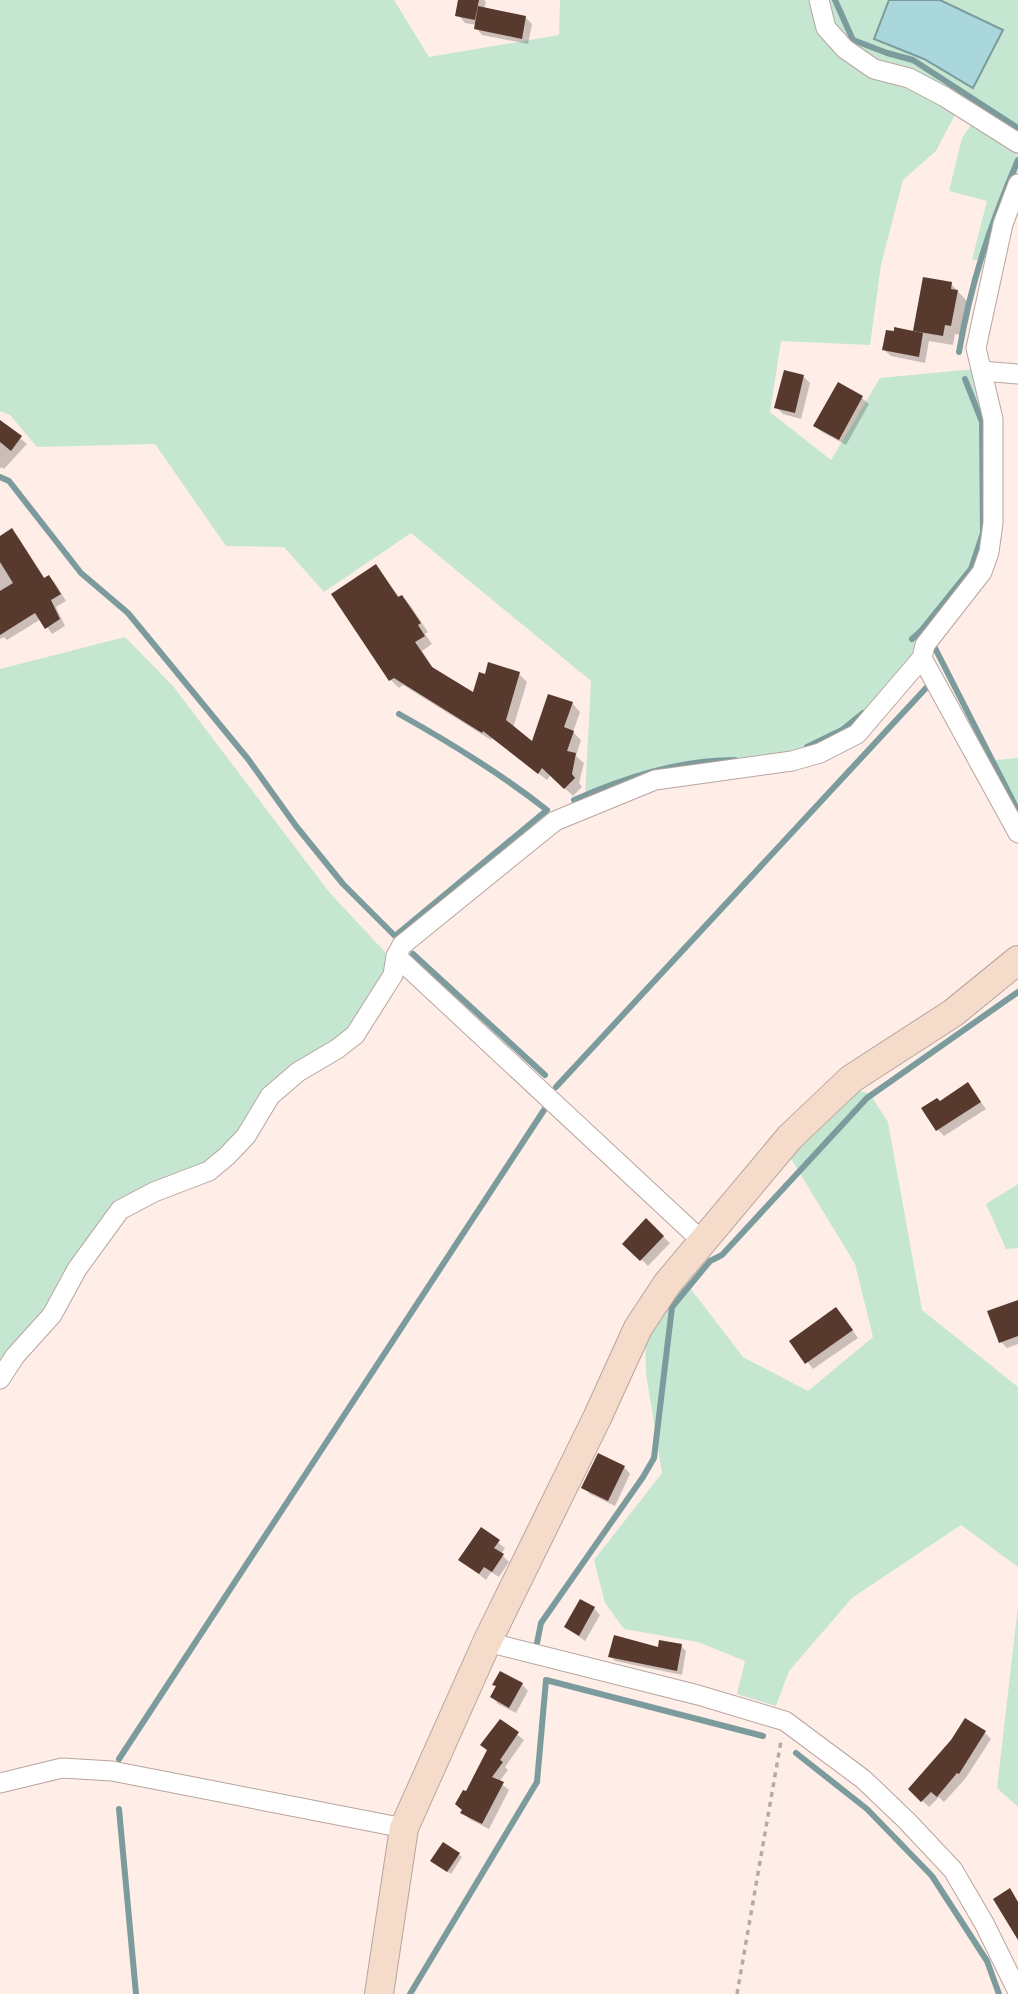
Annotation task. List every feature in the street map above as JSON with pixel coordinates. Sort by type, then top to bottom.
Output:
[{"type":"street","points":[[819,0],[826,28],[845,49],[874,69],[909,78],[945,97],[1018,143]]},
{"type":"street","points":[[0,1379],[15,1356],[52,1315],[77,1269],[120,1210],[155,1192],[209,1171],[227,1156],[246,1136],[270,1096],[298,1072],[355,1035],[393,975],[396,957],[402,945],[555,821],[655,780],[792,761],[820,753],[857,734],[982,572],[989,552],[993,523],[993,419],[976,348],[1003,225],[1018,184]]},
{"type":"street","points":[[982,371],[1018,374]]},
{"type":"street","points":[[927,646],[1018,833]]},
{"type":"street","points":[[396,957],[702,1241]]},
{"type":"street","points":[[379,1994],[404,1828],[487,1642],[597,1419],[638,1328],[667,1284],[790,1137],[851,1079],[953,1013],[1018,960]]},
{"type":"street","points":[[487,1642],[698,1695],[785,1721],[863,1779],[908,1821],[954,1870],[1018,1992]]},
{"type":"street","points":[[0,1783],[62,1768],[112,1771],[404,1828]]},
{"type":"path","points":[[737,1994],[785,1721]]},
{"type":"green space","points":[[0,0],[394,0],[429,57],[559,35],[560,0],[812,0],[820,23],[957,111],[936,151],[903,180],[881,265],[870,345],[781,341],[770,412],[831,460],[880,378],[975,369],[989,420],[986,530],[979,568],[915,647],[907,667],[863,719],[817,747],[656,773],[585,796],[591,681],[411,533],[324,592],[284,547],[226,546],[155,444],[37,447],[10,415],[0,411]]},
{"type":"green space","points":[[823,0],[1018,0],[1018,139],[868,58],[835,30]]},
{"type":"green space","points":[[973,122],[1017,151],[1018,178],[987,259],[972,260],[987,201],[949,191],[962,138]]},
{"type":"green space","points":[[125,637],[173,686],[329,892],[385,952],[387,968],[348,1032],[210,1161],[117,1206],[0,1373],[0,669]]},
{"type":"green space","points":[[1018,758],[1018,821],[986,761]]},
{"type":"green space","points":[[855,1089],[870,1094],[888,1122],[922,1310],[1018,1387],[1018,1567],[961,1525],[852,1598],[789,1671],[776,1706],[737,1694],[745,1661],[698,1642],[624,1629],[605,1603],[594,1560],[662,1473],[646,1374],[645,1330],[681,1276],[743,1357],[808,1391],[873,1337],[855,1264],[790,1157]]},
{"type":"green space","points":[[1018,1184],[1018,1248],[1006,1249],[986,1204]]},
{"type":"green space","points":[[1018,1606],[1018,1807],[997,1788]]},
{"type":"water","points":[[889,0],[940,0],[1003,30],[973,88],[924,59],[874,39]]},
{"type":"building","points":[[458,0],[479,0],[475,20],[455,16]]},
{"type":"building","points":[[478,6],[526,16],[522,39],[474,29]]},
{"type":"building","points":[[923,277],[952,282],[951,289],[958,290],[951,326],[945,325],[943,336],[913,331]]},
{"type":"building","points":[[894,327],[923,333],[919,357],[882,350],[886,330],[894,331]]},
{"type":"building","points":[[784,370],[804,375],[795,413],[774,408]]},
{"type":"building","points":[[838,382],[863,396],[839,440],[813,426]]},
{"type":"building","points":[[0,420],[22,436],[11,451],[0,442]]},
{"type":"building","points":[[12,528],[44,578],[49,575],[61,594],[51,600],[60,619],[45,629],[35,613],[0,635],[0,591],[13,583],[0,562],[0,536]]},
{"type":"building","points":[[376,564],[398,597],[402,595],[421,623],[418,625],[425,636],[415,642],[432,667],[473,692],[479,672],[485,674],[488,662],[520,672],[506,720],[532,741],[548,694],[573,702],[564,727],[574,731],[567,751],[576,753],[572,774],[575,778],[564,789],[542,768],[538,774],[483,731],[482,733],[394,678],[389,681],[331,594]]},
{"type":"building","points":[[968,1082],[981,1102],[936,1131],[921,1108],[937,1098],[940,1101]]},
{"type":"building","points":[[646,1218],[664,1236],[640,1261],[622,1244]]},
{"type":"building","points":[[1018,1300],[1018,1336],[999,1343],[987,1311]]},
{"type":"building","points":[[836,1307],[853,1330],[805,1364],[789,1341]]},
{"type":"building","points":[[598,1453],[625,1466],[608,1501],[581,1488]]},
{"type":"building","points":[[481,1527],[500,1540],[494,1548],[504,1554],[492,1572],[484,1567],[479,1574],[458,1560]]},
{"type":"building","points":[[580,1599],[595,1607],[579,1636],[564,1627]]},
{"type":"building","points":[[614,1635],[658,1647],[659,1640],[682,1644],[677,1671],[608,1657]]},
{"type":"building","points":[[500,1671],[523,1683],[509,1708],[490,1697],[496,1686],[492,1685]]},
{"type":"building","points":[[965,1718],[986,1731],[959,1774],[957,1773],[937,1797],[931,1792],[921,1802],[908,1789],[951,1740]]},
{"type":"building","points":[[500,1719],[519,1732],[492,1777],[504,1782],[482,1824],[460,1813],[462,1810],[455,1804],[463,1790],[466,1791],[487,1750],[480,1745]]},
{"type":"building","points":[[443,1842],[460,1853],[447,1872],[430,1861]]},
{"type":"building","points":[[1010,1888],[1018,1902],[1018,1940],[993,1899]]},
{"type":"waterway","points":[[835,0],[853,40],[913,60],[1018,128]]},
{"type":"waterway","points":[[959,352],[982,254],[1018,160]]},
{"type":"waterway","points":[[965,379],[982,422],[983,533],[971,569],[921,631],[935,648],[1018,811]]},
{"type":"waterway","points":[[0,477],[9,481],[81,573],[128,613],[248,759],[296,826],[343,884],[395,936],[547,810],[475,759],[399,714]]},
{"type":"waterway","points":[[912,639],[921,631]]},
{"type":"waterway","points":[[556,1087],[927,687]]},
{"type":"waterway","points":[[807,747],[842,730],[863,713]]},
{"type":"waterway","points":[[574,800],[613,784],[672,767],[735,760]]},
{"type":"waterway","points":[[413,954],[545,1075]]},
{"type":"waterway","points":[[537,1643],[541,1623],[654,1458],[672,1307],[710,1261],[722,1255],[867,1098],[1018,992]]},
{"type":"waterway","points":[[119,1759],[544,1110]]},
{"type":"waterway","points":[[410,1994],[537,1782],[546,1680],[763,1736]]},
{"type":"waterway","points":[[796,1753],[867,1809],[932,1876],[987,1961],[999,1994]]},
{"type":"waterway","points":[[119,1809],[136,1994]]}]
